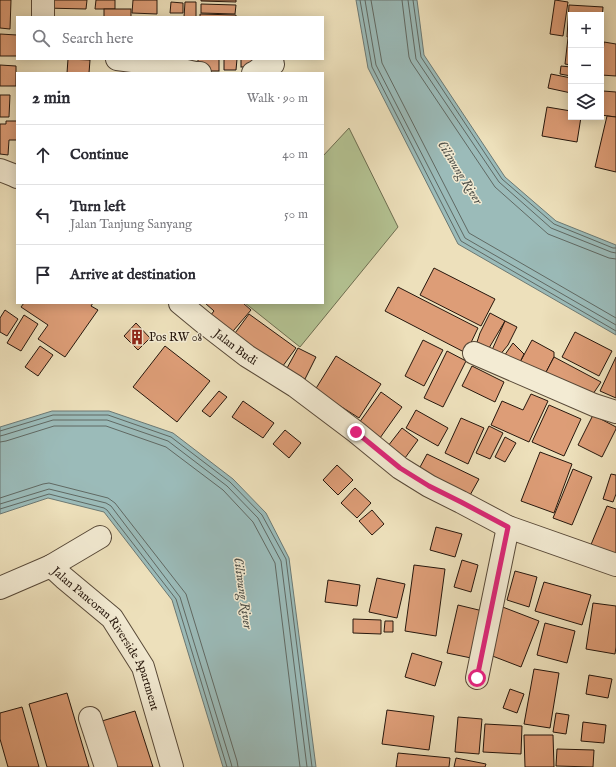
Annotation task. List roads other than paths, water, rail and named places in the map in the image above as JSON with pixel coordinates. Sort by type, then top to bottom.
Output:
[{"type":"street","points":[[43,0],[43,16]]},
{"type":"street","points":[[125,60],[156,64],[191,72]]},
{"type":"street","points":[[257,72],[261,66],[270,63],[273,64]]},
{"type":"street","points":[[0,170],[16,176]]},
{"type":"street","name":"Jalan Budi","points":[[181,304],[247,356],[295,386],[356,432],[400,468],[429,486],[508,527],[616,565]]},
{"type":"street","points":[[474,353],[594,405],[616,412]]},
{"type":"street","points":[[477,678],[508,527]]},
{"type":"street","points":[[50,566],[100,537]]},
{"type":"street","name":"Jalan Pancoran Riverside Apartment","points":[[0,588],[50,566],[112,618],[143,667],[172,767]]},
{"type":"street","points":[[90,718],[106,767]]},
{"type":"water","name":"Ciliwung River","points":[[356,0],[417,0],[424,55],[505,177],[556,221],[616,245],[616,335],[458,244],[368,68]]},
{"type":"water","name":"Ciliwung River","points":[[52,411],[109,411],[173,433],[233,479],[266,513],[289,558],[316,767],[223,767],[172,600],[104,512],[48,498],[0,514],[0,427]]},
{"type":"place","name":"Pos RW 08","points":[[137,337]]}]
